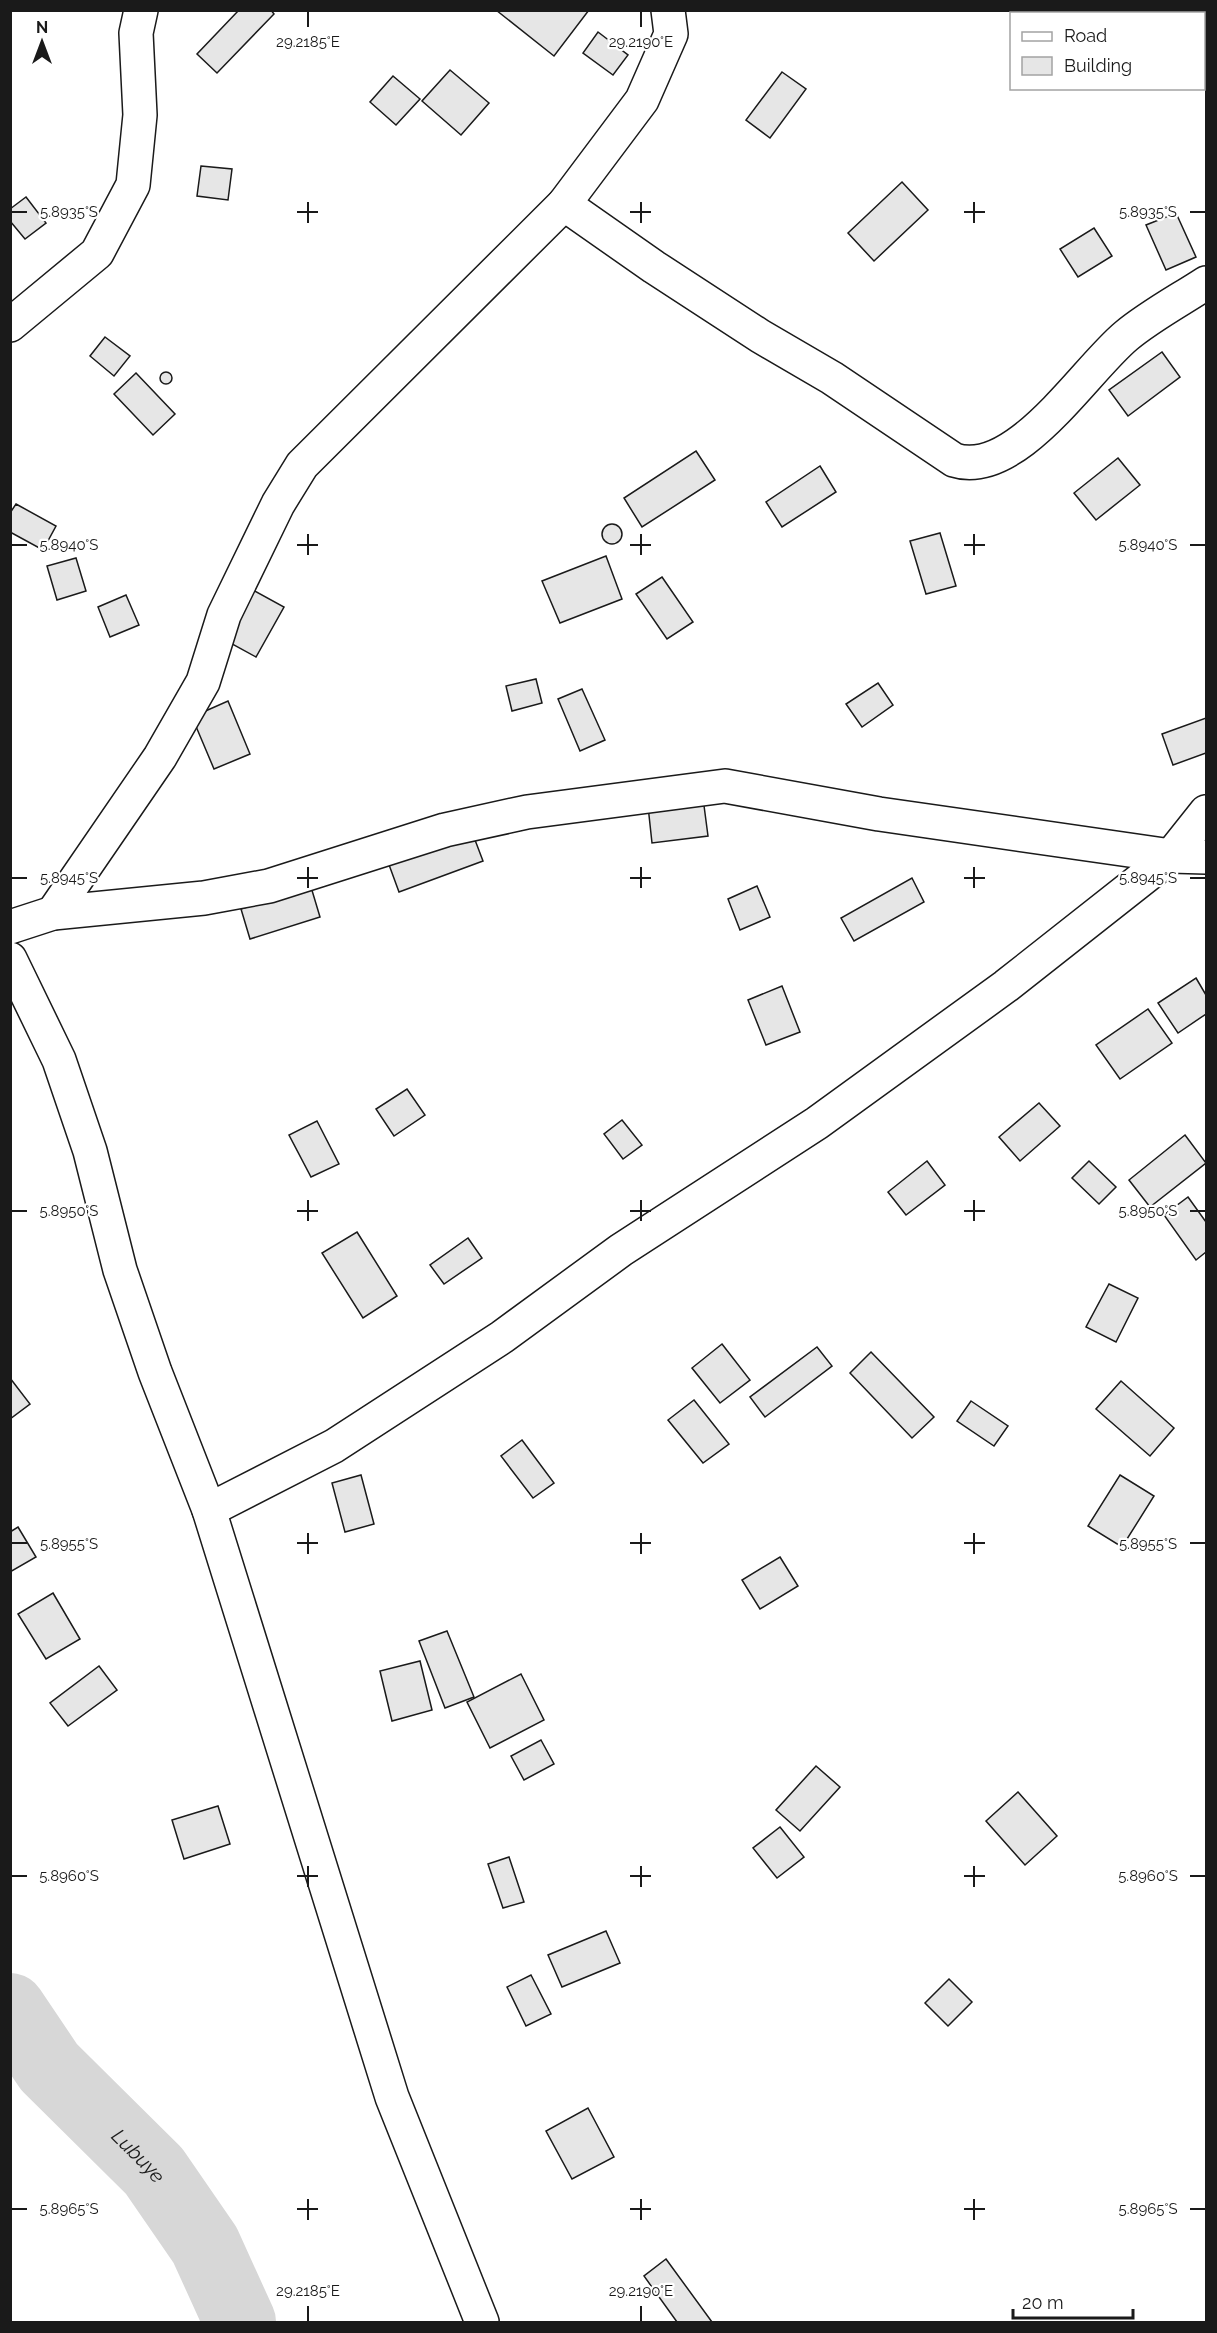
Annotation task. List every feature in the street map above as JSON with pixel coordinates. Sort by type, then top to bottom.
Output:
[{"type":"street","points":[[10,326],[97,253],[133,185],[140,116],[136,33],[141,10]]},
{"type":"street","points":[[53,913],[160,757],[203,682],[224,615],[278,504],[302,465],[564,204],[642,99],[671,34],[668,10]]},
{"type":"street","points":[[564,204],[664,274],[760,336],[832,378],[954,460],[966,464],[990,460],[1038,430],[1126,336],[1206,283]]},
{"type":"street","points":[[10,927],[53,913],[204,898],[269,886],[445,830],[527,812],[725,786],[879,814],[1171,856],[1206,857]]},
{"type":"street","points":[[209,1510],[334,1446],[502,1337],[621,1251],[817,1123],[1006,986],[1171,856],[1206,813]]},
{"type":"street","points":[[10,959],[59,1060],[90,1151],[120,1270],[155,1372],[209,1510],[392,2097],[482,2322]]},
{"type":"building","points":[[239,10],[271,10],[274,14],[217,73],[197,54]]},
{"type":"building","points":[[496,10],[589,10],[554,56]]},
{"type":"building","points":[[1168,10],[1206,10],[1206,34],[1205,12],[1170,12]]},
{"type":"building","points":[[598,32],[628,55],[613,75],[583,53]]},
{"type":"building","points":[[450,70],[489,103],[461,135],[422,101]]},
{"type":"building","points":[[782,72],[806,89],[770,138],[746,120]]},
{"type":"building","points":[[393,76],[420,99],[396,125],[370,102]]},
{"type":"building","points":[[201,166],[232,169],[228,200],[197,196]]},
{"type":"building","points":[[902,182],[928,210],[874,261],[848,233]]},
{"type":"building","points":[[26,197],[46,223],[25,239],[10,221],[10,209]]},
{"type":"building","points":[[1176,213],[1196,257],[1166,270],[1146,225]]},
{"type":"building","points":[[1094,228],[1112,256],[1078,277],[1060,249]]},
{"type":"building","points":[[105,337],[130,356],[114,376],[90,356]]},
{"type":"building","points":[[1162,352],[1180,377],[1128,416],[1109,390]]},
{"type":"building","points":[[166,372],[172,378],[166,384],[160,378]]},
{"type":"building","points":[[136,373],[175,414],[153,435],[114,394]]},
{"type":"building","points":[[696,451],[715,480],[642,527],[624,498]]},
{"type":"building","points":[[1118,458],[1140,485],[1096,520],[1074,493]]},
{"type":"building","points":[[820,466],[836,492],[782,527],[766,502]]},
{"type":"building","points":[[16,504],[56,526],[43,550],[10,532],[10,513]]},
{"type":"building","points":[[612,524],[619,527],[622,534],[619,541],[612,544],[605,541],[602,534],[605,527]]},
{"type":"building","points":[[940,533],[956,586],[926,594],[910,541]]},
{"type":"building","points":[[606,556],[622,599],[560,623],[542,581]]},
{"type":"building","points":[[76,558],[86,591],[57,600],[47,566]]},
{"type":"building","points":[[662,577],[693,622],[667,639],[636,594]]},
{"type":"building","points":[[251,589],[284,607],[256,657],[223,639]]},
{"type":"building","points":[[126,595],[139,625],[110,637],[98,607]]},
{"type":"building","points":[[536,679],[542,703],[512,711],[506,686]]},
{"type":"building","points":[[878,683],[893,705],[862,727],[846,704]]},
{"type":"building","points":[[582,689],[605,740],[580,751],[558,699]]},
{"type":"building","points":[[228,701],[250,754],[214,769],[192,717]]},
{"type":"building","points":[[1206,718],[1206,753],[1173,765],[1162,734]]},
{"type":"building","points":[[703,798],[708,836],[652,843],[648,806]]},
{"type":"building","points":[[472,832],[483,861],[399,892],[388,862]]},
{"type":"building","points":[[912,878],[924,902],[854,941],[841,918]]},
{"type":"building","points":[[757,886],[770,917],[740,930],[728,899]]},
{"type":"building","points":[[311,887],[320,917],[250,939],[241,909]]},
{"type":"building","points":[[1196,978],[1206,995],[1206,1014],[1178,1033],[1158,1003]]},
{"type":"building","points":[[782,986],[800,1032],[766,1045],[748,1000]]},
{"type":"building","points":[[1148,1009],[1172,1043],[1120,1079],[1096,1045]]},
{"type":"building","points":[[407,1089],[425,1115],[394,1136],[376,1109]]},
{"type":"building","points":[[1039,1103],[1060,1126],[1020,1161],[999,1137]]},
{"type":"building","points":[[622,1120],[642,1145],[623,1159],[604,1134]]},
{"type":"building","points":[[317,1121],[339,1164],[311,1177],[289,1135]]},
{"type":"building","points":[[1185,1135],[1206,1163],[1150,1207],[1129,1180]]},
{"type":"building","points":[[927,1161],[945,1185],[906,1215],[888,1192]]},
{"type":"building","points":[[1089,1161],[1116,1187],[1099,1204],[1072,1178]]},
{"type":"building","points":[[1188,1197],[1206,1222],[1206,1252],[1196,1260],[1164,1215]]},
{"type":"building","points":[[357,1232],[397,1296],[363,1318],[322,1253]]},
{"type":"building","points":[[468,1238],[482,1258],[444,1284],[430,1265]]},
{"type":"building","points":[[1109,1284],[1138,1298],[1116,1342],[1086,1327]]},
{"type":"building","points":[[722,1344],[750,1380],[720,1403],[692,1368]]},
{"type":"building","points":[[817,1347],[832,1366],[765,1417],[750,1397]]},
{"type":"building","points":[[871,1352],[934,1417],[912,1438],[850,1373]]},
{"type":"building","points":[[10,1378],[30,1404],[10,1419]]},
{"type":"building","points":[[1121,1381],[1174,1428],[1150,1456],[1096,1409]]},
{"type":"building","points":[[694,1400],[729,1444],[703,1463],[668,1420]]},
{"type":"building","points":[[971,1401],[1008,1426],[994,1446],[957,1421]]},
{"type":"building","points":[[522,1440],[554,1483],[533,1498],[501,1456]]},
{"type":"building","points":[[361,1475],[374,1524],[345,1532],[332,1483]]},
{"type":"building","points":[[1120,1475],[1154,1496],[1122,1547],[1088,1526]]},
{"type":"building","points":[[18,1527],[36,1557],[10,1572],[10,1532]]},
{"type":"building","points":[[780,1557],[798,1586],[760,1609],[742,1580]]},
{"type":"building","points":[[53,1593],[80,1639],[46,1659],[18,1614]]},
{"type":"building","points":[[447,1631],[474,1697],[445,1708],[419,1641]]},
{"type":"building","points":[[420,1661],[432,1710],[392,1721],[380,1671]]},
{"type":"building","points":[[99,1666],[117,1690],[68,1726],[50,1703]]},
{"type":"building","points":[[521,1674],[544,1720],[490,1748],[467,1702]]},
{"type":"building","points":[[541,1740],[554,1764],[524,1780],[511,1756]]},
{"type":"building","points":[[816,1766],[840,1787],[800,1831],[776,1810]]},
{"type":"building","points":[[1018,1792],[1057,1836],[1025,1865],[986,1821]]},
{"type":"building","points":[[218,1806],[230,1844],[184,1859],[172,1820]]},
{"type":"building","points":[[780,1827],[804,1857],[777,1878],[753,1848]]},
{"type":"building","points":[[509,1857],[524,1902],[503,1908],[488,1864]]},
{"type":"building","points":[[606,1931],[620,1963],[562,1987],[548,1955]]},
{"type":"building","points":[[531,1975],[551,2014],[526,2026],[507,1987]]},
{"type":"building","points":[[949,1979],[972,2002],[948,2026],[925,2003]]},
{"type":"building","points":[[588,2108],[614,2157],[572,2179],[546,2131]]},
{"type":"building","points":[[666,2259],[712,2322],[677,2322],[644,2276]]},
{"type":"waterway","name":"Lubuye","points":[[10,2009],[49,2067],[154,2171],[205,2245],[240,2322]]}]
